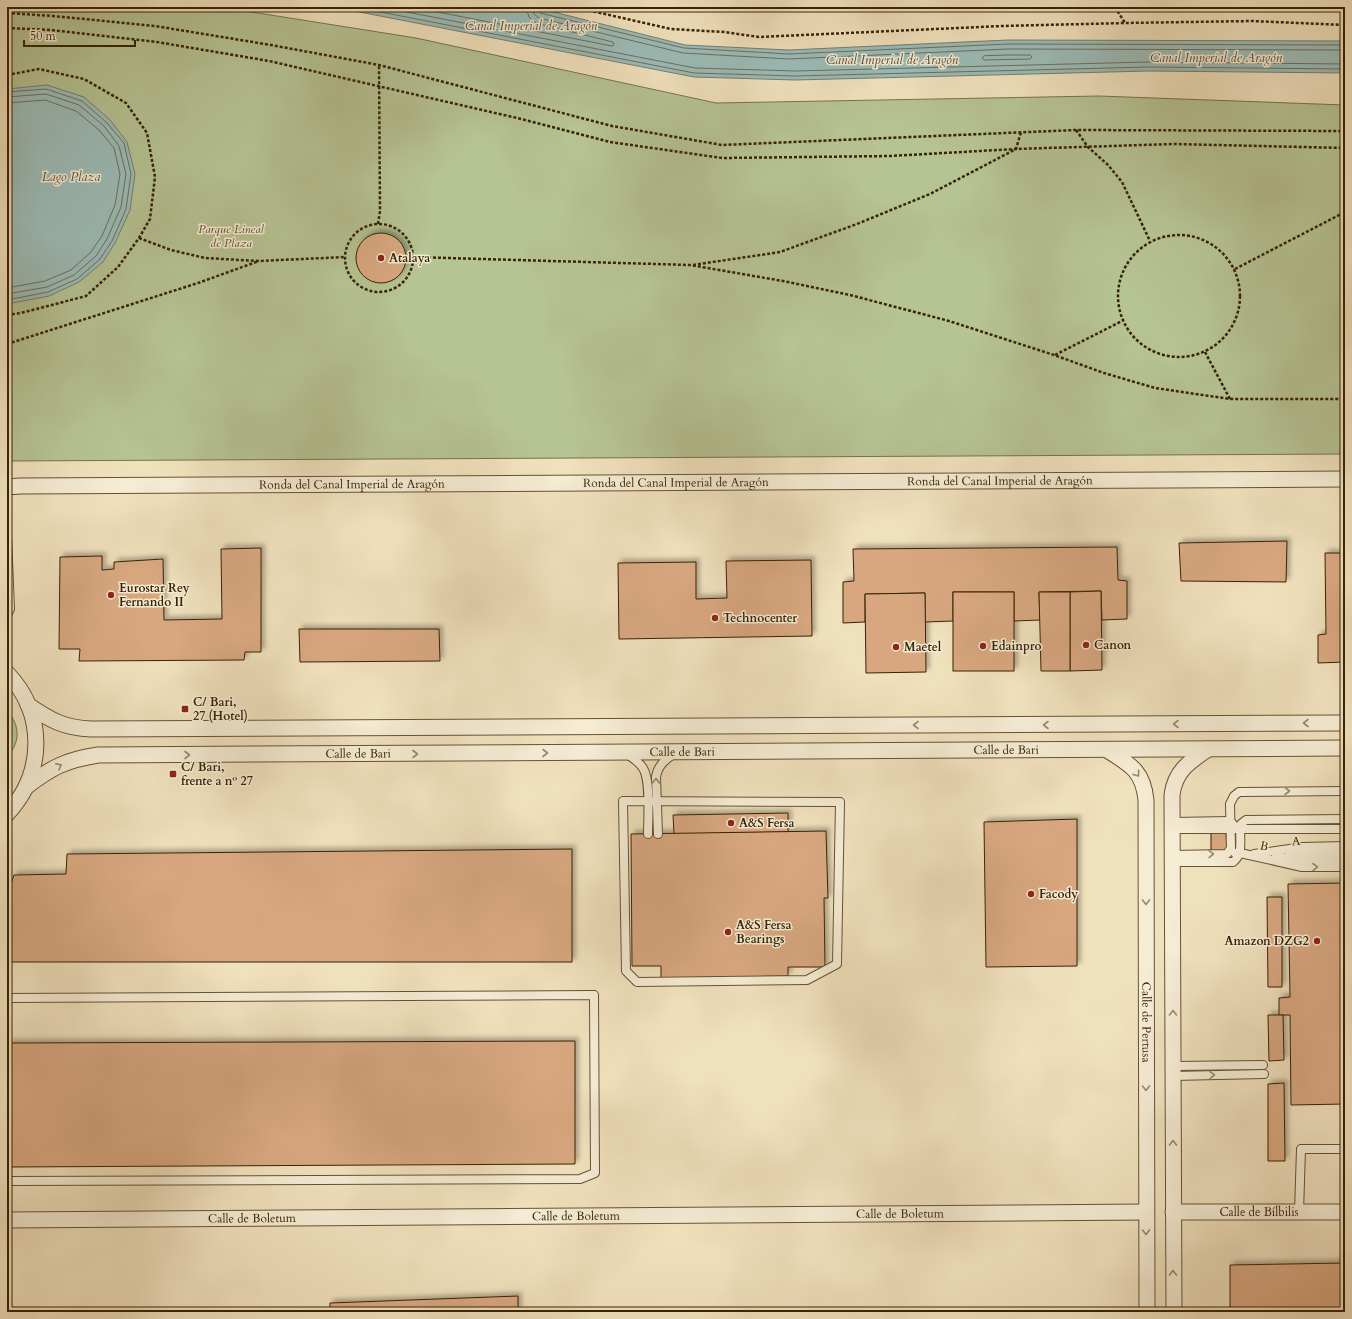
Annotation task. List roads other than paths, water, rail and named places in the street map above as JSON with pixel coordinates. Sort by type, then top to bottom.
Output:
[{"type":"street","name":"Ronda del Canal Imperial de Aragón","points":[[7,488],[44,486],[1345,479]]},
{"type":"street","points":[[7,673],[20,689],[28,705],[34,721],[36,738],[36,755],[26,787],[16,804],[7,814]]},
{"type":"street","points":[[28,705],[49,719],[68,726],[98,729],[1345,723]]},
{"type":"street","name":"Calle de Bari","points":[[26,787],[45,773],[64,763],[79,758],[98,755],[1345,748]]},
{"type":"street","points":[[1174,1312],[1172,826],[1174,784],[1181,770],[1208,749]]},
{"type":"street","name":"Calle de Pertusa","points":[[1107,750],[1129,764],[1139,775],[1145,786],[1146,800],[1147,1312]]},
{"type":"street","name":"Calle de Boletum","points":[[7,1220],[1146,1212]]},
{"type":"street","name":"Calle de Bílbilis","points":[[1173,1212],[1345,1212]]},
{"type":"lane","points":[[7,536],[10,609],[7,615]]},
{"type":"lane","points":[[658,834],[656,777],[658,769],[666,759],[677,752]]},
{"type":"lane","points":[[626,753],[637,761],[647,778],[648,834]]},
{"type":"lane","points":[[1227,854],[1231,848],[1230,804],[1234,796],[1239,792],[1345,791]]},
{"type":"lane","points":[[623,801],[657,801],[840,802],[837,964],[807,980],[637,982],[626,971],[623,801]]},
{"type":"lane","points":[[1172,858],[1233,862],[1239,856],[1241,824],[1246,820],[1345,819]]},
{"type":"lane","points":[[1172,826],[1230,825],[1240,830],[1345,829]]},
{"type":"lane","name":"A","points":[[1249,855],[1302,847],[1345,846]]},
{"type":"lane","name":"A","points":[[1249,855],[1345,852]]},
{"type":"lane","points":[[1172,858],[1227,854],[1239,856],[1249,855]]},
{"type":"lane","name":"B","points":[[1249,855],[1302,859],[1345,859]]},
{"type":"lane","name":"B","points":[[1249,855],[1302,867],[1345,867]]},
{"type":"lane","points":[[7,998],[594,995],[595,1173],[580,1179],[7,1181]]},
{"type":"lane","points":[[1173,1071],[1263,1065]]},
{"type":"lane","points":[[1173,1071],[1264,1074]]},
{"type":"lane","points":[[1299,1212],[1301,1149],[1345,1149]]},
{"type":"water","name":"Canal Imperial de Aragón","points":[[334,7],[534,7],[685,45],[789,50],[1008,40],[1345,41],[1345,73],[1149,71],[795,80],[694,77]]},
{"type":"water","name":"Lago Plaza","points":[[47,85],[84,97],[110,120],[127,142],[135,174],[130,210],[115,243],[103,262],[79,282],[49,296],[7,304],[7,89]]},
{"type":"place","name":"Atalaya","points":[[381,258]]},
{"type":"place","name":"Eurostar Rey Fernando II","points":[[111,595]]},
{"type":"place","name":"Technocenter","points":[[715,618]]},
{"type":"place","name":"Canon","points":[[1086,645]]},
{"type":"place","name":"Edainpro","points":[[983,646]]},
{"type":"place","name":"Maetel","points":[[896,647]]},
{"type":"place","name":"C/ Bari, 27 (Hotel)","points":[[185,709]]},
{"type":"place","name":"C/ Bari, frente a nº 27","points":[[173,774]]},
{"type":"place","name":"A&S Fersa","points":[[731,823]]},
{"type":"place","name":"Facody","points":[[1031,894]]},
{"type":"place","name":"A&S Fersa Bearings","points":[[728,932]]},
{"type":"place","name":"Amazon DZG2","points":[[1317,941]]},
{"type":"park label","name":"Parque Lineal de Plaza","points":[[231,236]]}]
